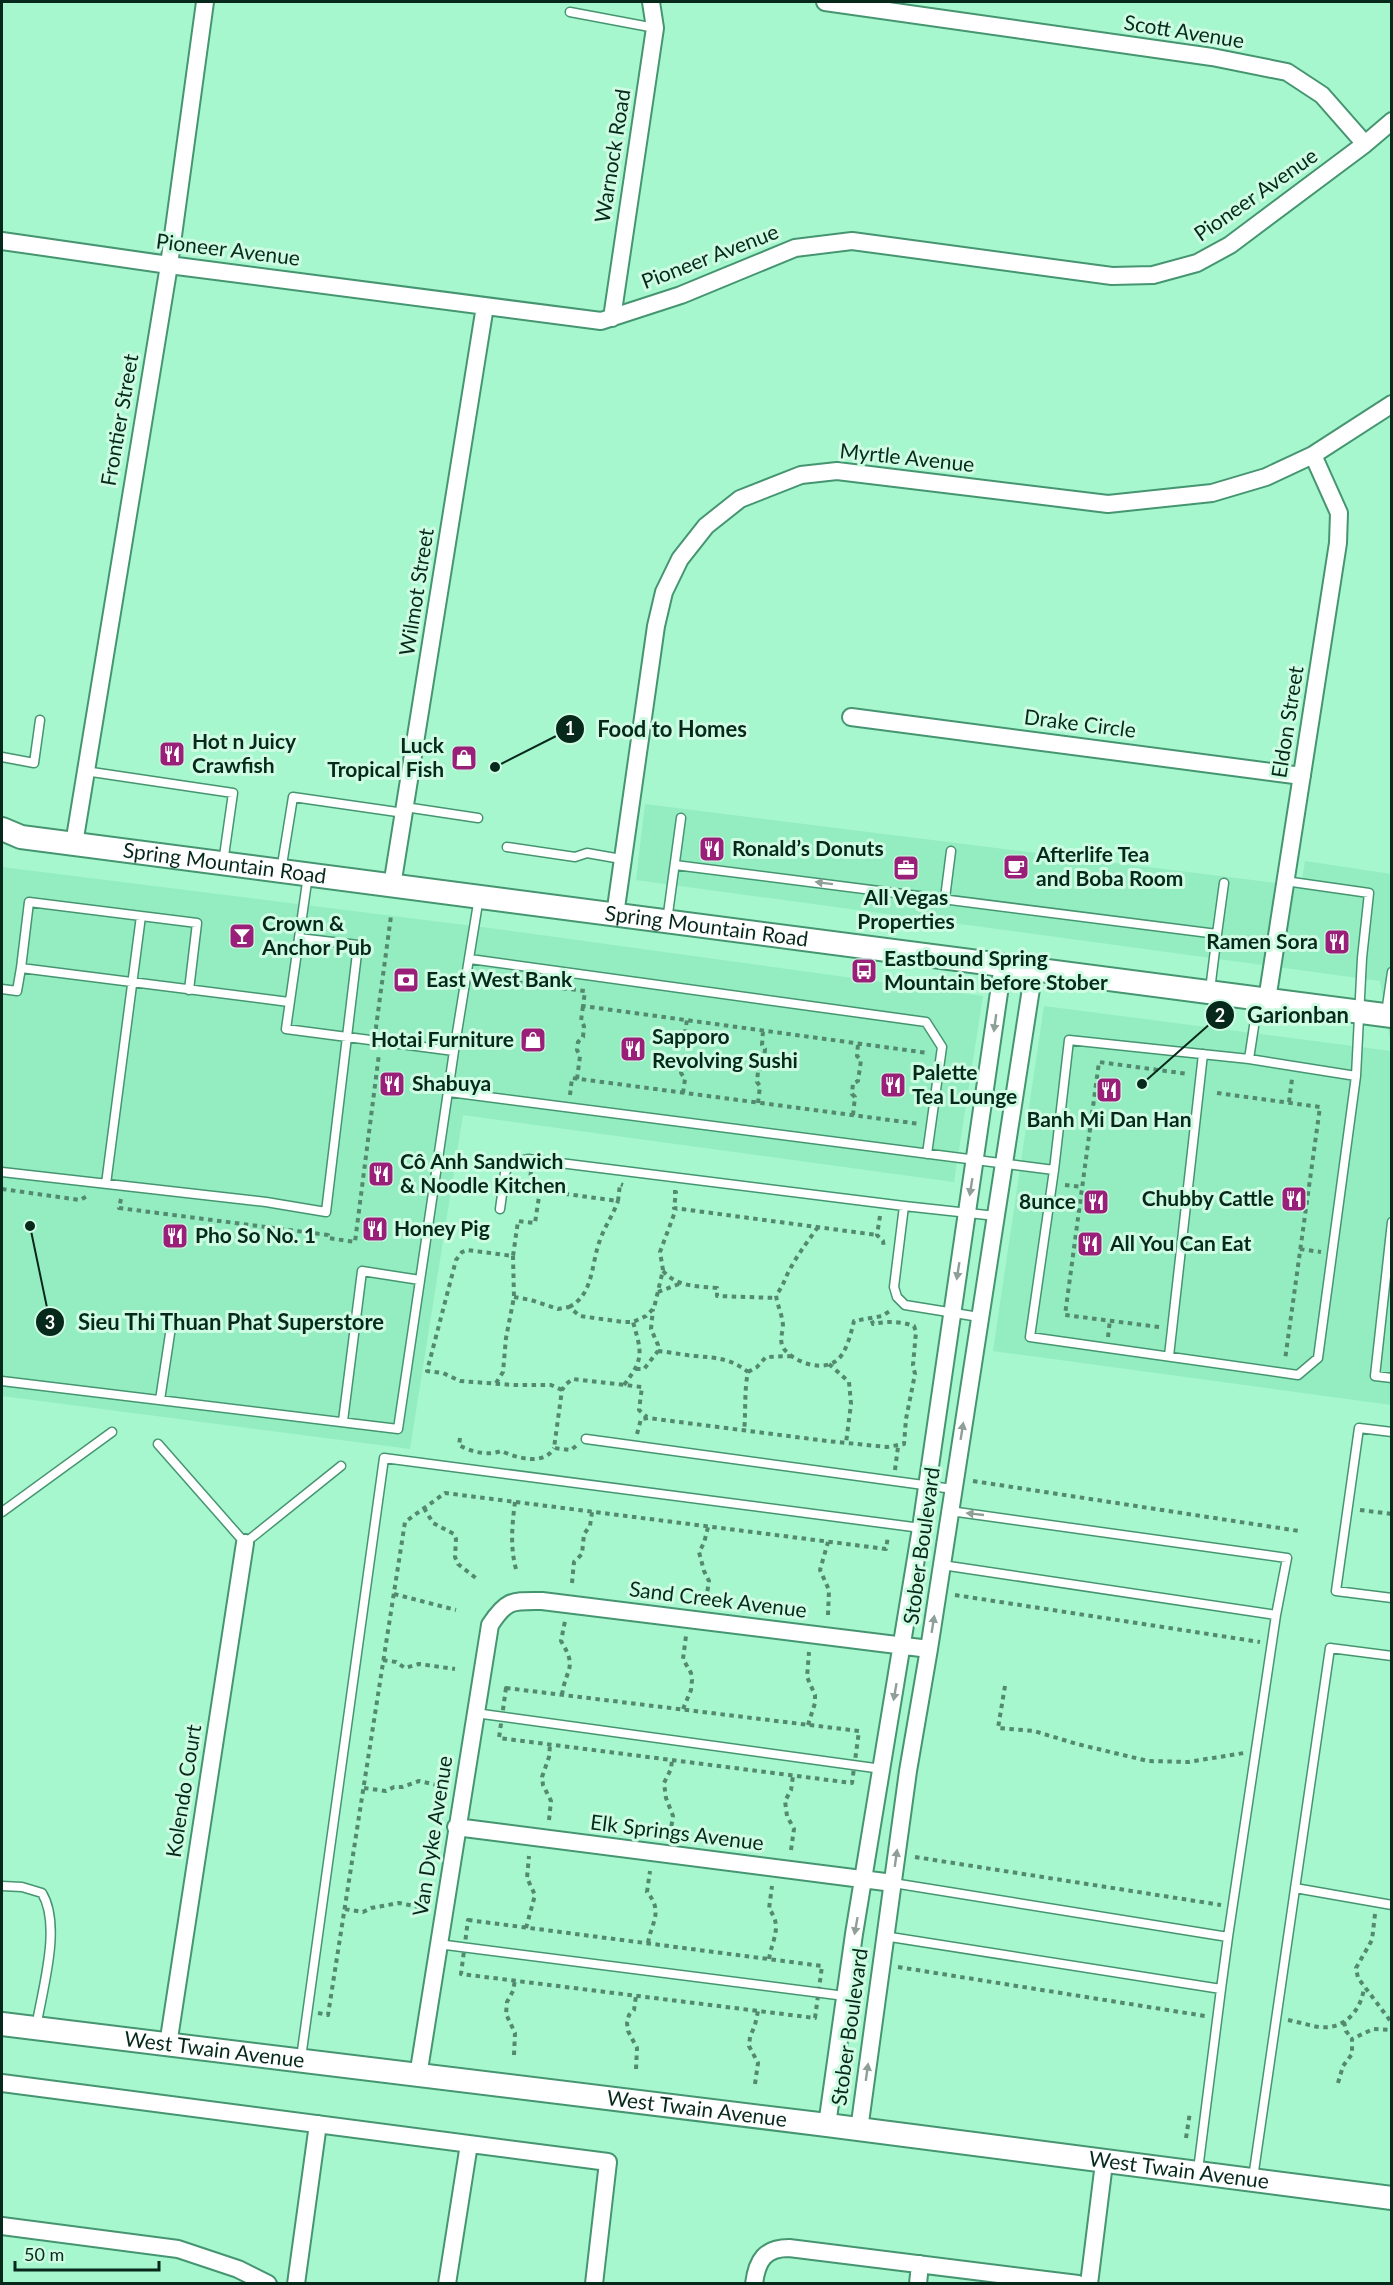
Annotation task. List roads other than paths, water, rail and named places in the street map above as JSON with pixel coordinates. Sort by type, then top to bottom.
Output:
[{"type":"main road","name":"Spring Mountain Road","points":[[8,836],[1389,1016]]},
{"type":"main road","name":"West Twain Avenue","points":[[2,2024],[827,2125],[1104,2163],[1392,2198]]},
{"type":"street","name":"Frontier Street","points":[[74,844],[84,771],[169,265],[205,2]]},
{"type":"street","name":"Warnock Road","points":[[612,318],[655,28],[651,2]]},
{"type":"street","name":"Scott Avenue","points":[[825,2],[1212,57],[1287,72],[1322,94],[1365,144]]},
{"type":"street","name":"Pioneer Avenue","points":[[2,241],[601,321],[681,295],[795,248],[852,241],[1112,276],[1153,275],[1197,263],[1230,244],[1365,144],[1392,121]]},
{"type":"street","name":"Wilmot Street","points":[[392,886],[485,306]]},
{"type":"street","name":"Myrtle Avenue","points":[[615,915],[621,859],[656,626],[664,592],[680,559],[706,526],[740,499],[801,475],[837,471],[1108,504],[1212,493],[1266,477],[1313,455],[1392,404]]},
{"type":"street","name":"Eldon Street","points":[[1263,999],[1285,881],[1338,543],[1339,513],[1313,455]]},
{"type":"street","name":"Drake Circle","points":[[852,717],[1302,776]]},
{"type":"street","name":"Stober Boulevard","points":[[827,2125],[845,1996],[921,1528],[1003,965]]},
{"type":"street","name":"Stober Boulevard","points":[[859,2130],[908,1771],[1034,969]]},
{"type":"street","name":"Kolendo Court","points":[[168,2045],[245,1543]]},
{"type":"street","name":"Sand Creek Avenue","points":[[502,1607],[520,1601],[542,1601],[929,1648]]},
{"type":"street","name":"Van Dyke Avenue","points":[[418,2076],[490,1625],[502,1607]]},
{"type":"street","name":"Elk Springs Avenue","points":[[456,1827],[892,1883]]},
{"type":"street","points":[[2,2083],[608,2162],[594,2283]]},
{"type":"street","points":[[296,2283],[318,2124]]},
{"type":"street","points":[[447,2283],[469,2144]]},
{"type":"street","points":[[1089,2283],[1104,2163]]},
{"type":"street","points":[[2,2226],[178,2249],[238,2269],[268,2283]]},
{"type":"street","points":[[754,2283],[759,2262],[766,2254],[776,2248],[789,2247],[1078,2283]]},
{"type":"street","points":[[918,2283],[920,2264]]},
{"type":"lane","points":[[570,12],[655,28]]},
{"type":"lane","points":[[2,757],[34,763],[40,720]]},
{"type":"lane","points":[[84,771],[233,793],[223,864]]},
{"type":"lane","points":[[281,871],[293,797],[478,818]]},
{"type":"lane","points":[[667,921],[681,818]]},
{"type":"lane","points":[[507,847],[575,857],[587,853],[621,859]]},
{"type":"lane","points":[[945,898],[951,850]]},
{"type":"lane","points":[[675,865],[1217,934]]},
{"type":"lane","points":[[308,875],[286,1029],[454,1051]]},
{"type":"lane","points":[[1285,881],[1369,893],[1362,958],[1356,1076],[1318,1358],[1298,1375],[1030,1337],[1054,1170],[1069,1040],[1249,1059],[1356,1076]]},
{"type":"lane","points":[[1210,992],[1224,883]]},
{"type":"lane","points":[[2,1381],[398,1429],[479,897]]},
{"type":"lane","points":[[2,989],[17,991],[29,902],[198,923],[189,990]]},
{"type":"lane","points":[[106,1184],[141,916]]},
{"type":"lane","points":[[2,1172],[266,1202],[327,1212],[358,945],[299,938]]},
{"type":"lane","points":[[470,959],[927,1022],[942,1047],[927,1154]]},
{"type":"lane","points":[[21,968],[289,1002]]},
{"type":"lane","points":[[1389,1016],[1392,972]]},
{"type":"lane","points":[[1249,1059],[1263,999]]},
{"type":"lane","points":[[1169,1356],[1203,1054]]},
{"type":"lane","points":[[449,1092],[1054,1170]]},
{"type":"lane","points":[[500,1209],[510,1163],[532,1160],[996,1216]]},
{"type":"lane","points":[[904,1206],[894,1287],[897,1297],[905,1305],[979,1317]]},
{"type":"lane","points":[[1392,1222],[1375,1376],[1392,1378]]},
{"type":"lane","points":[[343,1421],[362,1271],[420,1280]]},
{"type":"lane","points":[[160,1400],[171,1327]]},
{"type":"lane","points":[[1392,1432],[1359,1428],[1336,1591],[1392,1598]]},
{"type":"lane","points":[[2,1512],[112,1432]]},
{"type":"lane","points":[[586,1439],[952,1489]]},
{"type":"lane","points":[[158,1444],[245,1543],[341,1466]]},
{"type":"lane","points":[[300,2061],[384,1458],[921,1528]]},
{"type":"lane","points":[[950,1511],[1287,1558],[1276,1615],[1228,1936],[1198,2174]]},
{"type":"lane","points":[[942,1565],[1276,1615]]},
{"type":"lane","points":[[1252,2181],[1330,1648],[1392,1656]]},
{"type":"lane","points":[[475,1713],[882,1769]]},
{"type":"lane","points":[[892,1883],[1228,1936]]},
{"type":"lane","points":[[2,1886],[22,1887],[42,1893],[49,1904],[51,1940],[36,2028]]},
{"type":"lane","points":[[1295,1888],[1392,1905]]},
{"type":"lane","points":[[884,1936],[1221,1989]]},
{"type":"lane","points":[[438,1944],[845,1996]]},
{"type":"place","name":"Hot n Juicy Crawfish","points":[[172,754]]},
{"type":"place","name":"Luck Tropical Fish","points":[[464,758]]},
{"type":"place","name":"Food to Homes","points":[[495,767]]},
{"type":"place","name":"Ronald’s Donuts","points":[[712,849]]},
{"type":"place","name":"Afterlife Tea and Boba Room","points":[[1016,867]]},
{"type":"place","name":"All Vegas Properties","points":[[906,868]]},
{"type":"place","name":"Crown & Anchor Pub","points":[[242,936]]},
{"type":"place","name":"Ramen Sora","points":[[1337,942]]},
{"type":"place","name":"Eastbound Spring Mountain before Stober","points":[[864,971]]},
{"type":"place","name":"East West Bank","points":[[406,980]]},
{"type":"place","name":"Hotai Furniture","points":[[533,1040]]},
{"type":"place","name":"Sapporo Revolving Sushi","points":[[633,1049]]},
{"type":"place","name":"Shabuya","points":[[392,1084]]},
{"type":"place","name":"Garionban","points":[[1142,1084]]},
{"type":"place","name":"Palette Tea Lounge","points":[[893,1085]]},
{"type":"place","name":"Banh Mi Dan Han","points":[[1109,1090]]},
{"type":"place","name":"Cô Anh Sandwich & Noodle Kitchen","points":[[381,1174]]},
{"type":"place","name":"Chubby Cattle","points":[[1294,1199]]},
{"type":"place","name":"8unce","points":[[1096,1202]]},
{"type":"place","name":"Sieu Thi Thuan Phat Superstore","points":[[30,1226]]},
{"type":"place","name":"Honey Pig","points":[[375,1229]]},
{"type":"place","name":"Pho So No. 1","points":[[175,1236]]},
{"type":"place","name":"All You Can Eat","points":[[1090,1244]]}]
